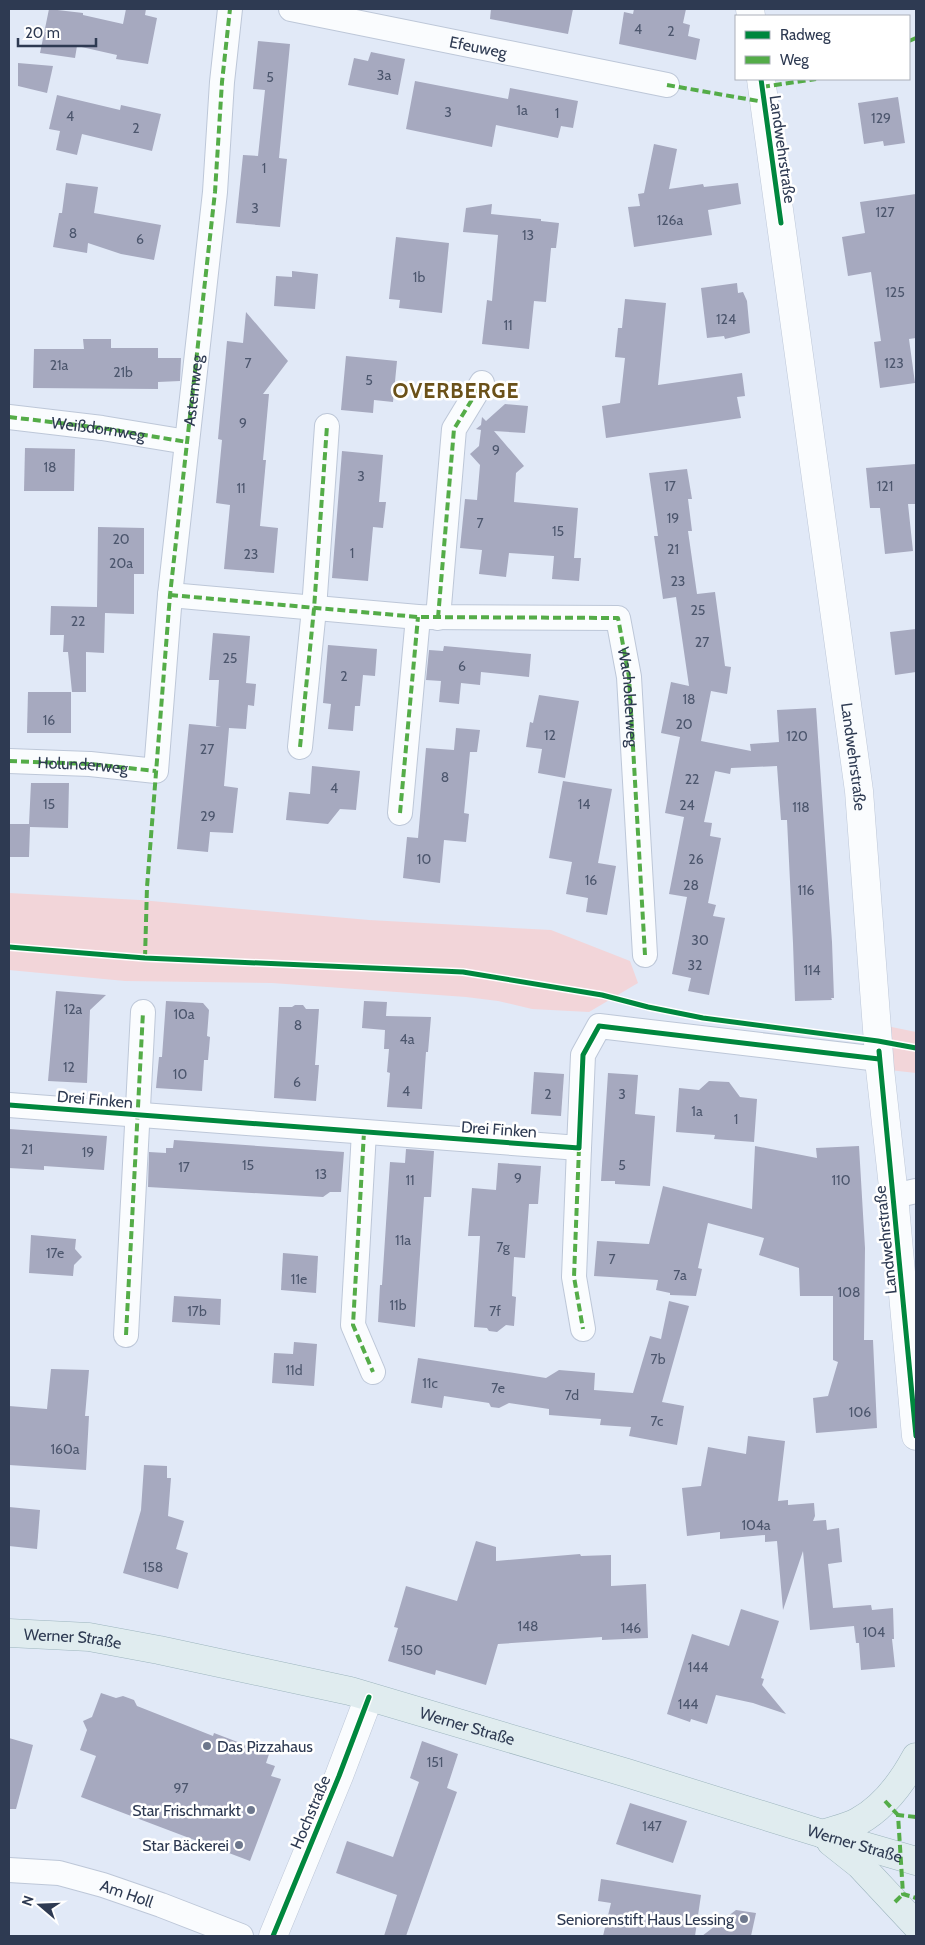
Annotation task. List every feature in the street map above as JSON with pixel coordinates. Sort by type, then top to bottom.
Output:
[{"type":"main road","name":"Landwehrstraße","points":[[761,80],[858,791],[879,1059],[905,1194],[916,1436]]},
{"type":"main road","name":"Werner Straße","points":[[9,1633],[89,1637],[125,1643],[331,1687],[627,1773],[822,1834],[916,1861]]},
{"type":"main road","name":"Hochstraße","points":[[273,1936],[340,1776],[369,1697]]},
{"type":"main road","points":[[822,1834],[859,1821],[884,1801],[908,1772],[916,1757]]},
{"type":"main road","points":[[822,1834],[860,1865],[916,1925]]},
{"type":"street","name":"Asternweg","points":[[156,771],[170,595],[215,192],[222,82],[230,9]]},
{"type":"street","name":"Efeuweg","points":[[291,9],[667,85]]},
{"type":"street","points":[[400,813],[454,430],[482,383]]},
{"type":"street","name":"Weißdornweg","points":[[9,417],[102,428],[187,442]]},
{"type":"street","points":[[300,747],[314,609],[327,426]]},
{"type":"street","name":"Wacholderweg","points":[[170,595],[428,618],[618,618],[629,677],[645,955]]},
{"type":"street","name":"Holunderweg","points":[[9,761],[90,764],[156,771]]},
{"type":"street","name":"Drei Finken","points":[[126,1335],[142,1012]]},
{"type":"street","points":[[584,1329],[574,1277],[583,1055],[599,1026],[879,1059]]},
{"type":"street","name":"Drei Finken","points":[[9,1105],[580,1148]]},
{"type":"street","points":[[364,1132],[354,1325],[373,1372]]},
{"type":"street","name":"Am Holl","points":[[9,1870],[59,1873],[103,1885],[240,1936]]},
{"type":"shaded area","points":[[9,893],[140,900],[369,920],[551,930],[630,961],[638,983],[589,1012],[532,1009],[498,1001],[466,997],[272,983],[125,981],[9,970]]},
{"type":"shaded area","points":[[877,1024],[916,1032],[916,1073],[880,1069]]},
{"type":"building","points":[[49,9],[83,13],[83,15],[123,24],[126,9],[146,9],[145,15],[157,18],[148,64],[116,59],[117,55],[77,46],[75,58],[40,53]]},
{"type":"building","points":[[491,9],[573,9],[568,34],[490,19]]},
{"type":"building","points":[[634,9],[686,9],[683,23],[690,25],[688,36],[700,39],[696,60],[619,44],[624,12],[633,14]]},
{"type":"building","points":[[258,41],[290,44],[279,158],[287,159],[280,227],[236,223],[243,155],[258,156],[265,90],[253,89]]},
{"type":"building","points":[[371,52],[405,59],[398,95],[348,85],[354,58],[368,61]]},
{"type":"building","points":[[18,63],[53,66],[47,93],[18,86]]},
{"type":"building","points":[[415,81],[508,99],[510,88],[578,101],[573,128],[561,126],[558,138],[496,125],[492,147],[406,129]]},
{"type":"building","points":[[57,95],[120,110],[121,105],[161,114],[152,151],[82,134],[77,155],[56,150],[60,131],[49,129]]},
{"type":"building","points":[[898,97],[905,143],[884,146],[883,141],[864,144],[858,103]]},
{"type":"building","points":[[654,144],[677,149],[669,189],[703,184],[704,187],[738,183],[741,204],[708,210],[712,235],[634,247],[628,207],[640,206],[638,194],[644,193]]},
{"type":"building","points":[[66,183],[98,187],[94,213],[161,225],[154,260],[121,254],[88,243],[87,253],[53,247],[59,213],[62,213]]},
{"type":"building","points":[[916,194],[916,338],[909,339],[915,383],[880,388],[874,342],[881,341],[871,272],[848,276],[842,237],[865,233],[860,202]]},
{"type":"building","points":[[492,204],[491,214],[541,219],[541,221],[559,223],[556,248],[551,248],[546,302],[534,301],[529,349],[482,344],[487,300],[492,301],[498,235],[463,232],[466,208]]},
{"type":"building","points":[[396,237],[449,243],[442,313],[399,308],[400,300],[389,299]]},
{"type":"building","points":[[292,271],[318,274],[315,309],[274,306],[276,276],[292,277]]},
{"type":"building","points":[[737,283],[738,293],[743,292],[747,301],[750,333],[725,339],[724,336],[707,338],[701,288]]},
{"type":"building","points":[[625,299],[666,303],[658,385],[742,373],[745,396],[737,397],[741,418],[606,438],[602,406],[620,403],[625,358],[615,357],[618,328],[622,328]]},
{"type":"building","points":[[246,312],[288,361],[263,394],[269,394],[260,526],[278,528],[274,573],[224,569],[230,505],[216,503],[222,440],[218,439],[227,341],[243,343]]},
{"type":"building","points":[[83,339],[111,339],[111,348],[158,348],[158,358],[181,358],[180,381],[158,382],[158,389],[33,388],[34,349],[84,349]]},
{"type":"building","points":[[346,356],[397,361],[393,402],[374,400],[373,413],[341,410]]},
{"type":"building","points":[[505,404],[528,406],[525,433],[494,431],[524,466],[516,473],[514,502],[578,508],[574,558],[581,558],[579,581],[552,579],[554,556],[509,553],[506,577],[479,574],[482,550],[460,548],[465,499],[477,500],[480,465],[470,454],[479,446],[481,430],[476,429],[481,425],[482,417],[486,421]]},
{"type":"building","points":[[25,448],[75,449],[74,491],[24,491]]},
{"type":"building","points":[[342,451],[383,455],[379,502],[386,502],[383,528],[373,527],[368,581],[332,578]]},
{"type":"building","points":[[916,464],[916,504],[908,504],[913,551],[885,554],[880,508],[870,508],[866,468]]},
{"type":"building","points":[[687,469],[692,499],[688,499],[692,531],[688,531],[697,594],[715,592],[725,666],[731,667],[727,694],[711,691],[701,741],[751,751],[750,744],[779,742],[777,710],[816,708],[832,942],[834,998],[831,998],[832,1000],[795,1001],[787,820],[781,820],[777,766],[731,768],[730,774],[715,771],[704,822],[712,823],[710,836],[721,838],[708,903],[716,905],[713,916],[725,918],[709,995],[688,991],[691,978],[672,974],[687,897],[669,894],[684,817],[665,813],[680,737],[661,733],[671,682],[689,686],[676,597],[663,599],[654,536],[658,536],[649,473]]},
{"type":"building","points":[[98,527],[144,528],[144,574],[134,574],[134,614],[105,613],[104,653],[86,652],[86,692],[72,692],[68,652],[63,652],[64,635],[50,635],[51,606],[97,607]]},
{"type":"building","points":[[916,629],[916,672],[895,675],[890,632]]},
{"type":"building","points":[[213,633],[250,636],[246,683],[256,684],[254,706],[248,705],[246,729],[229,728],[224,786],[238,788],[233,833],[210,832],[208,852],[177,849],[189,724],[221,727],[216,726],[219,680],[209,680]]},
{"type":"building","points":[[328,645],[377,649],[375,676],[363,675],[360,706],[355,706],[353,731],[328,729],[331,704],[323,703]]},
{"type":"building","points":[[444,646],[531,654],[529,677],[481,672],[480,685],[461,683],[459,704],[439,702],[441,681],[426,680],[429,650],[443,651]]},
{"type":"building","points":[[28,692],[71,692],[71,733],[27,733]]},
{"type":"building","points":[[539,695],[579,701],[565,778],[538,773],[542,749],[526,747],[530,722],[533,723]]},
{"type":"building","points":[[456,728],[480,730],[477,752],[470,752],[464,813],[469,814],[466,842],[444,840],[440,883],[403,878],[407,837],[418,838],[426,748],[454,750]]},
{"type":"building","points":[[312,766],[360,771],[356,810],[340,809],[328,824],[286,820],[289,792],[310,794]]},
{"type":"building","points":[[563,781],[612,789],[598,863],[616,866],[607,915],[586,912],[588,898],[566,894],[572,862],[549,858]]},
{"type":"building","points":[[31,783],[69,783],[68,828],[30,827],[29,857],[9,857],[9,824],[29,824]]},
{"type":"building","points":[[56,991],[106,995],[90,1010],[87,1083],[48,1081]]},
{"type":"building","points":[[166,1001],[203,1003],[209,1010],[207,1036],[210,1037],[208,1060],[204,1060],[202,1091],[156,1088],[159,1057],[162,1057]]},
{"type":"building","points":[[364,1001],[387,1002],[386,1016],[431,1017],[428,1052],[426,1052],[422,1109],[387,1107],[390,1073],[387,1072],[389,1049],[384,1049],[385,1030],[362,1028]]},
{"type":"building","points":[[303,1005],[306,1009],[319,1009],[315,1065],[319,1065],[316,1101],[274,1098],[279,1007],[292,1007]]},
{"type":"building","points":[[534,1072],[564,1074],[561,1116],[531,1114]]},
{"type":"building","points":[[608,1073],[638,1075],[635,1114],[655,1116],[650,1186],[615,1184],[615,1181],[601,1181]]},
{"type":"building","points":[[709,1081],[729,1082],[740,1097],[757,1099],[754,1142],[714,1139],[715,1135],[676,1132],[679,1088],[699,1090]]},
{"type":"building","points":[[9,1129],[107,1136],[104,1170],[44,1166],[44,1170],[9,1168]]},
{"type":"building","points":[[174,1140],[344,1152],[341,1192],[330,1192],[323,1197],[148,1187],[149,1152],[166,1153],[166,1148],[173,1148]]},
{"type":"building","points":[[755,1146],[817,1158],[816,1148],[859,1146],[865,1248],[864,1340],[873,1340],[877,1428],[816,1433],[813,1398],[828,1396],[838,1362],[833,1360],[833,1296],[800,1296],[799,1268],[759,1255],[764,1238],[708,1223],[698,1268],[702,1269],[696,1296],[670,1295],[670,1293],[656,1290],[658,1280],[594,1276],[597,1241],[649,1244],[663,1186],[752,1209]]},
{"type":"building","points":[[406,1149],[434,1151],[431,1197],[424,1197],[415,1327],[378,1322],[390,1162],[405,1163]]},
{"type":"building","points":[[498,1163],[541,1166],[538,1204],[529,1204],[525,1258],[514,1257],[512,1296],[516,1297],[514,1326],[506,1325],[497,1332],[489,1331],[487,1328],[474,1327],[480,1236],[468,1236],[472,1188],[496,1190]]},
{"type":"building","points":[[31,1235],[76,1239],[75,1249],[82,1257],[74,1265],[73,1276],[29,1273]]},
{"type":"building","points":[[283,1253],[318,1256],[316,1293],[281,1290]]},
{"type":"building","points":[[174,1296],[221,1299],[220,1325],[172,1322]]},
{"type":"building","points":[[669,1301],[689,1306],[662,1402],[684,1406],[677,1445],[629,1436],[631,1427],[600,1425],[601,1419],[549,1415],[549,1409],[509,1403],[499,1408],[491,1407],[489,1403],[444,1396],[442,1408],[411,1403],[418,1358],[546,1378],[559,1370],[595,1373],[594,1390],[633,1393],[650,1336],[661,1339]]},
{"type":"building","points":[[294,1342],[317,1344],[314,1386],[272,1383],[274,1353],[293,1354]]},
{"type":"building","points":[[51,1369],[89,1370],[85,1416],[89,1416],[86,1470],[9,1465],[9,1406],[47,1409]]},
{"type":"building","points":[[748,1436],[785,1441],[778,1501],[788,1500],[788,1505],[814,1503],[815,1516],[813,1521],[826,1520],[827,1530],[839,1528],[842,1562],[828,1564],[833,1608],[871,1605],[872,1610],[893,1608],[894,1639],[892,1639],[895,1667],[861,1670],[859,1643],[856,1643],[854,1626],[810,1630],[803,1551],[783,1610],[777,1541],[765,1542],[765,1535],[720,1539],[720,1532],[687,1536],[682,1488],[701,1486],[708,1447],[746,1454]]},
{"type":"building","points":[[144,1465],[167,1466],[167,1478],[171,1478],[168,1516],[184,1521],[176,1549],[188,1553],[178,1589],[123,1573],[141,1510]]},
{"type":"building","points":[[9,1507],[40,1510],[37,1549],[9,1546]]},
{"type":"building","points":[[476,1541],[496,1547],[496,1561],[580,1554],[581,1556],[611,1555],[611,1586],[646,1584],[648,1638],[602,1640],[602,1637],[498,1644],[486,1685],[436,1670],[435,1675],[388,1661],[398,1628],[394,1627],[406,1586],[457,1601]]},
{"type":"building","points":[[741,1609],[779,1621],[761,1678],[764,1679],[762,1685],[786,1714],[753,1703],[716,1695],[707,1724],[691,1719],[690,1722],[667,1714],[692,1634],[729,1646]]},
{"type":"building","points":[[101,1693],[116,1698],[123,1696],[134,1700],[137,1706],[213,1736],[214,1733],[269,1754],[266,1763],[275,1766],[271,1776],[281,1779],[250,1861],[81,1797],[96,1756],[80,1750],[87,1730],[83,1721],[92,1717]]},
{"type":"building","points":[[9,1738],[33,1745],[16,1809],[9,1809]]},
{"type":"building","points":[[422,1741],[458,1754],[447,1788],[457,1792],[406,1936],[384,1936],[397,1895],[336,1873],[347,1841],[393,1857],[419,1782],[410,1778]]},
{"type":"building","points":[[630,1803],[687,1821],[673,1863],[616,1844]]},
{"type":"building","points":[[601,1879],[701,1895],[695,1936],[603,1936],[611,1903],[598,1901]]},
{"type":"building","points":[[736,1910],[756,1913],[751,1936],[702,1936]]},
{"type":"marked path","points":[[145,958],[147,887],[170,595],[215,192],[222,82],[230,9]]},
{"type":"marked path","points":[[910,41],[916,38]]},
{"type":"marked path","points":[[762,87],[809,80]]},
{"type":"marked path","points":[[667,85],[764,102]]},
{"type":"marked path","points":[[438,618],[454,429],[482,383]]},
{"type":"marked path","points":[[9,417],[102,428],[187,442]]},
{"type":"marked path","points":[[300,747],[314,609],[327,426]]},
{"type":"marked path","points":[[170,595],[418,617],[618,618],[629,677],[645,955]]},
{"type":"marked path","points":[[400,813],[418,617]]},
{"type":"marked path","points":[[9,761],[90,764],[156,771]]},
{"type":"marked path","points":[[126,1335],[143,1012]]},
{"type":"marked path","points":[[364,1132],[353,1325],[373,1372]]},
{"type":"marked path","points":[[579,1148],[574,1277],[583,1329]]},
{"type":"marked path","points":[[885,1801],[898,1815]]},
{"type":"marked path","points":[[916,1817],[898,1815],[903,1894],[916,1898]]},
{"type":"marked path","points":[[895,1902],[903,1894]]},
{"type":"cycle path","points":[[761,80],[781,223]]},
{"type":"cycle path","points":[[9,947],[145,958],[463,972],[602,995],[703,1018],[878,1041],[916,1048]]},
{"type":"cycle path","points":[[9,1105],[579,1148],[583,1055],[599,1026],[879,1059]]},
{"type":"cycle path","points":[[879,1051],[916,1436]]},
{"type":"cycle path","points":[[273,1936],[339,1776],[369,1697]]},
{"type":"place","name":"Das Pizzahaus","points":[[207,1746]]},
{"type":"place","name":"Star Frischmarkt","points":[[251,1810]]},
{"type":"place","name":"Star Bäckerei","points":[[239,1845]]},
{"type":"place","name":"Seniorenstift Haus Lessing","points":[[744,1919]]},
{"type":"district","name":"OVERBERGE","points":[[456,391]]}]
